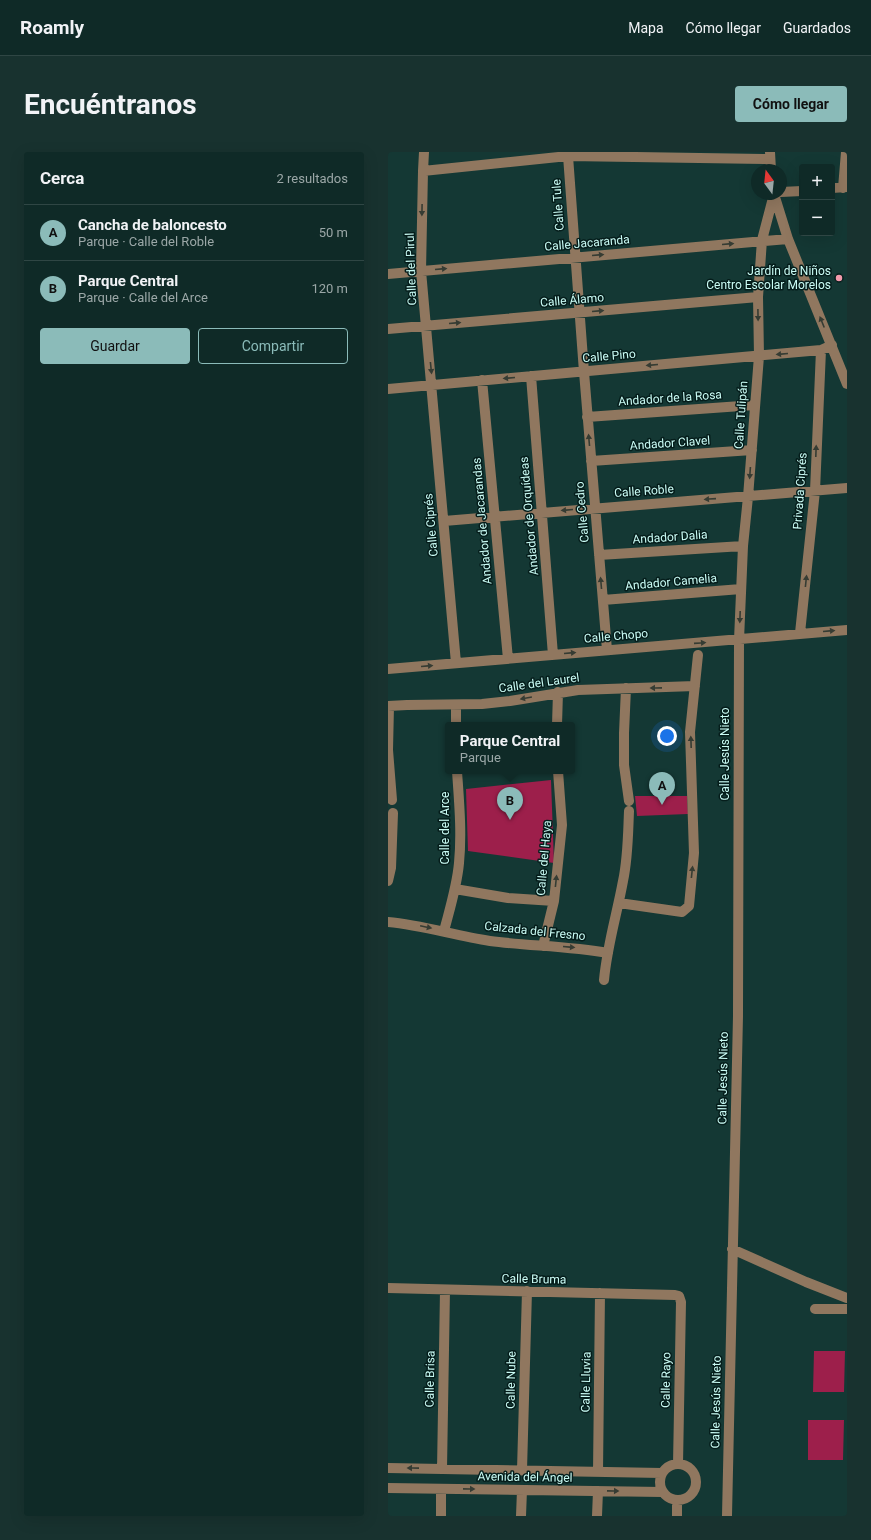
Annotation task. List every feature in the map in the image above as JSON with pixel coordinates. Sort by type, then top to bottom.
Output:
[{"type":"street","name":"Calle del Pirul","points":[[424,152],[421,271],[432,385]]},
{"type":"street","points":[[506,152],[506,163]]},
{"type":"street","points":[[835,188],[845,187],[846,152]]},
{"type":"street","points":[[423,172],[568,156],[770,156]]},
{"type":"street","name":"Calle Tule","points":[[568,156],[584,372]]},
{"type":"street","points":[[787,192],[799,191]]},
{"type":"street","name":"Calle Tulipán","points":[[739,640],[743,546],[759,356],[758,297],[762,240],[772,200]]},
{"type":"street","points":[[776,200],[788,239],[847,384]]},
{"type":"street","name":"Calle Jacaranda","points":[[388,274],[762,240],[788,239]]},
{"type":"street","name":"Calle Álamo","points":[[388,329],[758,297]]},
{"type":"street","name":"Calle Pino","points":[[388,389],[821,350],[832,345]]},
{"type":"street","name":"Privada Ciprés","points":[[800,633],[815,491],[821,350]]},
{"type":"street","name":"Calle Cedro","points":[[584,372],[607,650]]},
{"type":"street","name":"Andador de Orquídeas","points":[[531,376],[553,655]]},
{"type":"street","name":"Andador de Jacarandas","points":[[482,380],[508,659]]},
{"type":"street","name":"Calle Ciprés","points":[[432,385],[456,663]]},
{"type":"street","name":"Andador de la Rosa","points":[[587,417],[755,405]]},
{"type":"street","name":"Andador Clavel","points":[[591,461],[752,450]]},
{"type":"street","name":"Calle Roble","points":[[444,520],[847,488]]},
{"type":"street","name":"Andador Dalia","points":[[599,555],[743,546]]},
{"type":"street","name":"Andador Camelia","points":[[603,600],[741,589]]},
{"type":"street","name":"Calle Chopo","points":[[388,669],[847,630]]},
{"type":"street","name":"Calle Jesús Nieto","points":[[727,1516],[738,1016],[739,640]]},
{"type":"street","points":[[619,903],[682,912],[689,906],[694,853],[690,732],[698,655]]},
{"type":"street","name":"Calle del Laurel","points":[[388,706],[456,705],[510,701],[558,692],[578,690],[695,686]]},
{"type":"street","points":[[604,980],[628,849],[629,806],[624,765],[626,688]]},
{"type":"street","points":[[557,722],[558,692]]},
{"type":"street","points":[[456,705],[456,722]]},
{"type":"street","points":[[388,706],[388,750],[392,800]]},
{"type":"street","name":"Calle del Arce","points":[[444,931],[455,889],[460,844],[457,774]]},
{"type":"street","name":"Calle del Haya","points":[[542,946],[554,900],[562,825],[558,774]]},
{"type":"street","points":[[388,881],[391,868],[392,813]]},
{"type":"street","points":[[455,889],[508,898],[554,900]]},
{"type":"street","name":"Calzada del Fresno","points":[[388,922],[408,924],[488,941],[580,948],[608,953]]},
{"type":"street","points":[[732,1249],[806,1282],[847,1298]]},
{"type":"street","name":"Calle Bruma","points":[[388,1288],[679,1296]]},
{"type":"street","name":"Calle Brisa","points":[[442,1469],[445,1290]]},
{"type":"street","name":"Calle Nube","points":[[522,1470],[527,1291]]},
{"type":"street","name":"Calle Lluvia","points":[[598,1472],[600,1293]]},
{"type":"street","name":"Calle Rayo","points":[[678,1464],[681,1302],[679,1296]]},
{"type":"street","points":[[815,1310],[847,1310]]},
{"type":"street","points":[[678,1464],[687,1466],[692,1470],[696,1481],[693,1492],[684,1500],[669,1498],[662,1492],[659,1482],[662,1473],[670,1465],[678,1464]]},
{"type":"street","name":"Avenida del Ángel","points":[[388,1468],[662,1473]]},
{"type":"street","name":"Avenida del Ángel","points":[[388,1488],[662,1492]]},
{"type":"street","points":[[441,1488],[441,1516]]},
{"type":"street","points":[[521,1516],[522,1490]]},
{"type":"street","points":[[598,1491],[598,1516]]},
{"type":"street","points":[[677,1500],[677,1516]]},
{"type":"shaded area","points":[[551,780],[554,863],[468,851],[466,789]]},
{"type":"shaded area","points":[[635,796],[687,796],[688,814],[637,816]]},
{"type":"shaded area","points":[[814,1351],[845,1351],[844,1392],[813,1392]]},
{"type":"shaded area","points":[[808,1420],[844,1420],[843,1460],[808,1460]]},
{"type":"place","name":"Jardín de Niños Centro Escolar Morelos","points":[[839,278]]},
{"type":"place","name":"Cancha de baloncesto","points":[[662,805]]},
{"type":"place","name":"Parque Central","points":[[510,820]]}]
